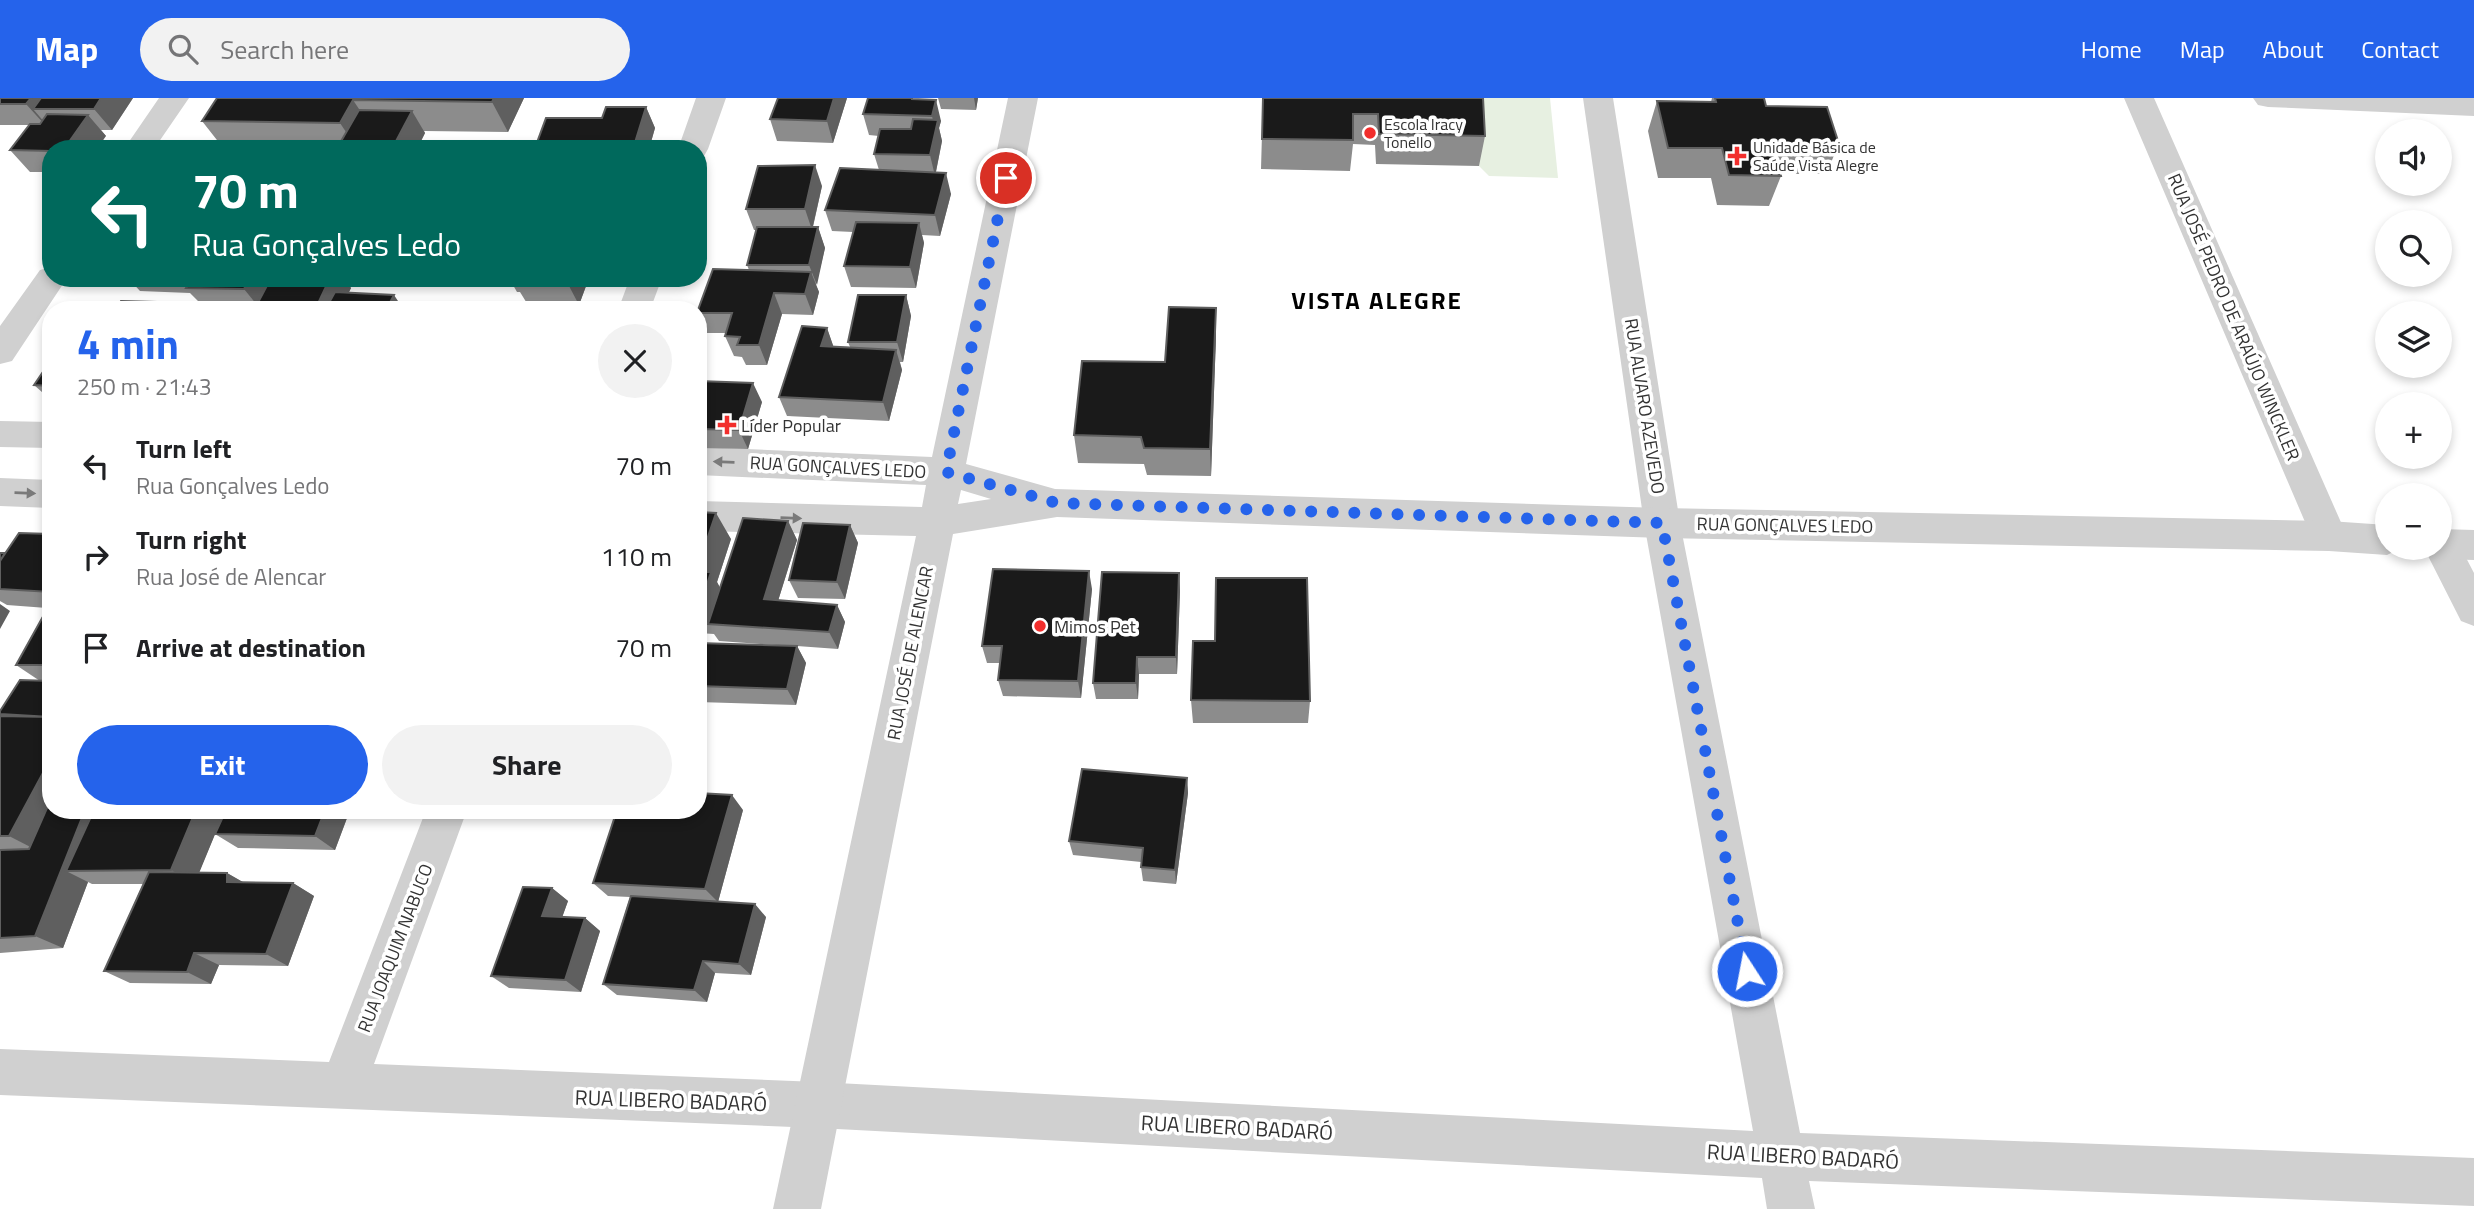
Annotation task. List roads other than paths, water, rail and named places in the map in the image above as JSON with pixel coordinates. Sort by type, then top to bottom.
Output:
[{"type":"street","points":[[145,140],[174,98]]},
{"type":"street","points":[[696,140],[711,98]]},
{"type":"street","name":"RUA JOSÉ DE ALENCAR","points":[[797,1209],[1023,98]]},
{"type":"street","name":"RUA ALVARO AZEVEDO","points":[[1598,98],[1662,523],[1791,1209]]},
{"type":"street","name":"RUA JOSÉ PEDRO DE ARAÚJO WINCKLER","points":[[2139,98],[2329,536]]},
{"type":"street","points":[[2268,98],[2474,107]]},
{"type":"street","points":[[0,352],[45,287]]},
{"type":"street","points":[[0,434],[42,435]]},
{"type":"street","name":"RUA GONÇALVES LEDO","points":[[707,461],[946,472],[1057,503]]},
{"type":"street","points":[[0,492],[42,494]]},
{"type":"street","name":"RUA GONÇALVES LEDO","points":[[707,516],[936,522],[1057,503],[1662,523],[2329,536],[2375,539]]},
{"type":"street","points":[[2452,547],[2474,610]]},
{"type":"street","name":"RUA JOAQUIM NABUCO","points":[[343,1086],[444,819]]},
{"type":"street","name":"RUA LIBERO BADARÓ","points":[[0,1072],[818,1105],[1782,1156],[2474,1182]]},
{"type":"place","name":"Escola Iracy Tonello","points":[[1370,133]]},
{"type":"place","name":"Unidade Básica de Saúde Vista Alegre","points":[[1737,156]]},
{"type":"place","name":"Líder Popular","points":[[727,425]]},
{"type":"place","name":"Mimos Pet","points":[[1040,626]]},
{"type":"district","name":"VISTA ALEGRE","points":[[1377,300]]}]
